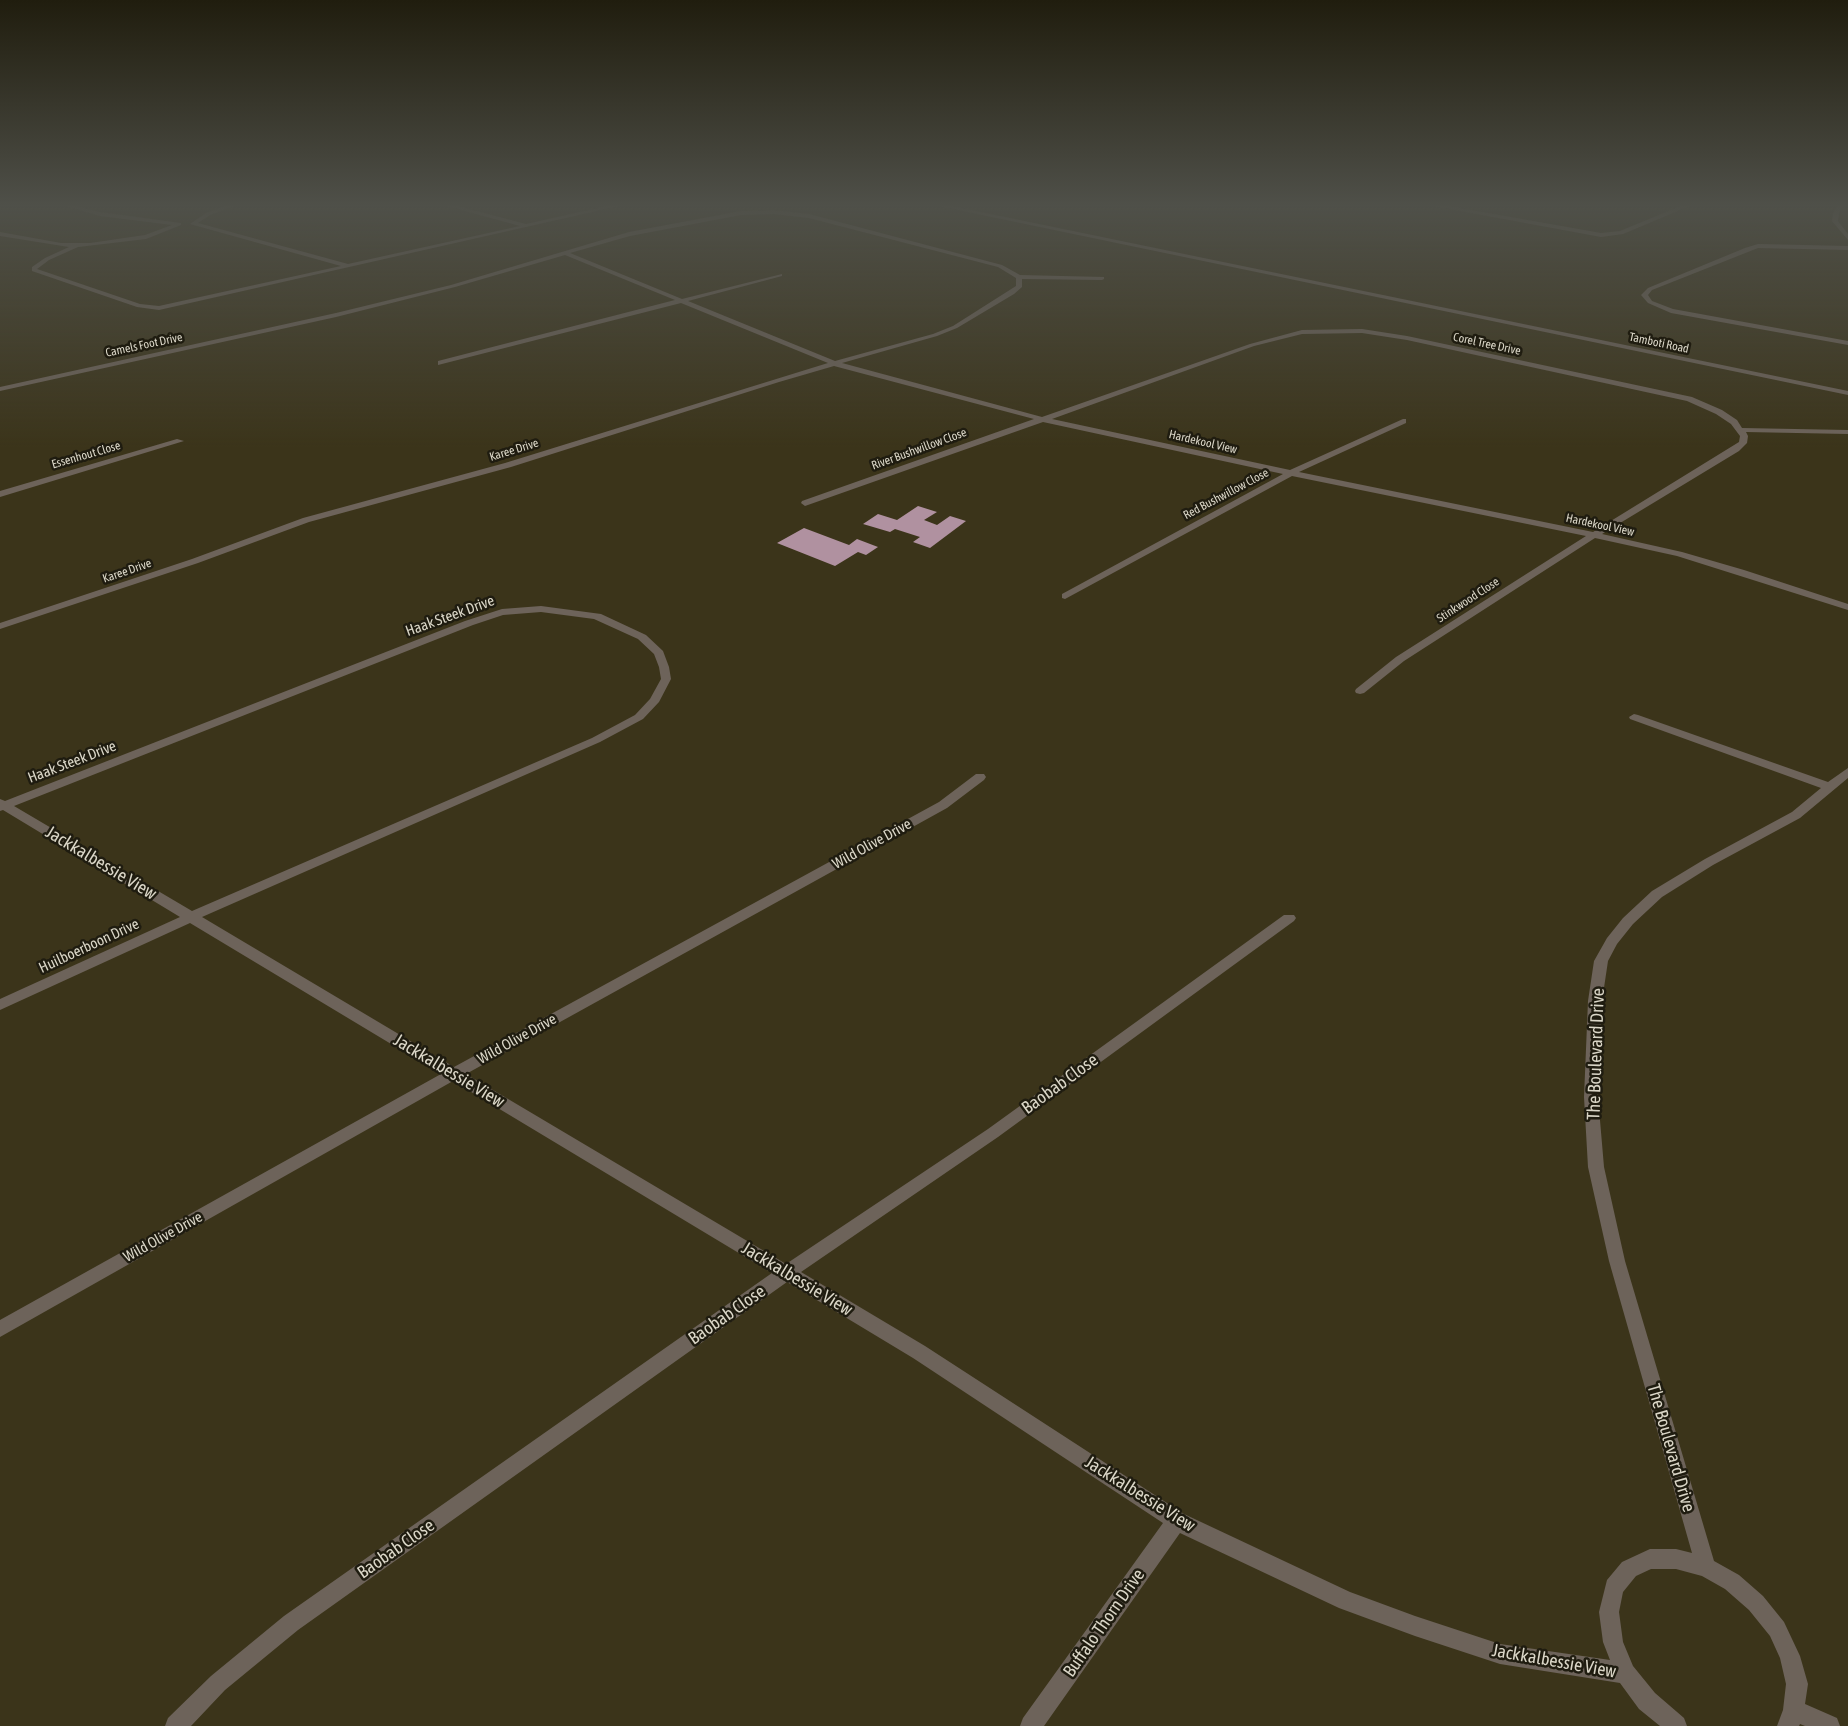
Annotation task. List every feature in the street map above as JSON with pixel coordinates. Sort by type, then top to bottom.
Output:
[{"type":"street","points":[[80,286],[146,307],[173,305],[261,286]]},
{"type":"street","name":"Camels Foot Drive","points":[[0,389],[336,315],[455,286]]},
{"type":"street","name":"Hardekool View","points":[[645,286],[836,364],[1042,419],[1291,473],[1594,534],[1741,572],[1848,607]]},
{"type":"street","points":[[441,363],[738,286]]},
{"type":"street","name":"Karee Drive","points":[[0,626],[194,561],[306,520],[508,465],[776,380],[935,335],[955,327],[1012,293],[1019,286]]},
{"type":"street","name":"Tamboti Road","points":[[1327,286],[1848,393]]},
{"type":"street","points":[[1658,286],[1650,289],[1644,295],[1650,302],[1671,311],[1848,343]]},
{"type":"street","name":"Corel Tree Drive","points":[[1042,419],[1076,409],[1252,345],[1302,332],[1340,330],[1362,331],[1406,338],[1680,397],[1719,412],[1734,422],[1740,430]]},
{"type":"street","name":"River Bushwillow Close","points":[[805,503],[1042,419]]},
{"type":"street","name":"Red Bushwillow Close","points":[[1065,596],[1291,473],[1402,421]]},
{"type":"street","points":[[1740,430],[1848,432]]},
{"type":"street","points":[[1594,534],[1736,449],[1743,442],[1744,436],[1740,430]]},
{"type":"street","name":"Essenhout Close","points":[[0,494],[180,441]]},
{"type":"street","name":"Stinkwood Close","points":[[1360,691],[1400,659],[1594,534]]},
{"type":"street","name":"Haak Steek Drive","points":[[1,805],[488,615],[540,609],[597,616],[642,636],[659,653],[666,679],[655,700],[639,717],[596,740],[191,917]]},
{"type":"street","points":[[1634,717],[1830,787]]},
{"type":"street","name":"The Boulevard Drive","points":[[1706,1567],[1617,1261],[1596,1166],[1591,1096],[1595,1001],[1601,962],[1612,941],[1628,921],[1657,894],[1709,862],[1796,816],[1848,772]]},
{"type":"street","name":"Wild Olive Drive","points":[[0,1328],[453,1074],[943,805],[980,777]]},
{"type":"street","name":"Jackkalbessie View","points":[[1,805],[919,1352],[1177,1521],[1346,1601],[1415,1626],[1500,1654],[1626,1673]]},
{"type":"street","name":"Huilboerboon Drive","points":[[0,1005],[191,917]]},
{"type":"street","name":"Baobab Close","points":[[176,1726],[218,1683],[291,1623],[786,1273],[993,1133],[1289,918]]},
{"type":"street","name":"Buffalo Thorn Drive","points":[[1031,1726],[1177,1521]]},
{"type":"street","points":[[1676,1726],[1647,1701],[1626,1673],[1613,1642],[1609,1612],[1614,1587],[1629,1569],[1650,1559],[1676,1559],[1706,1567],[1732,1582],[1756,1603],[1776,1629],[1790,1656],[1797,1684],[1791,1718],[1829,1726]]},
{"type":"building","points":[[918,506],[937,512],[924,520],[937,525],[950,516],[966,521],[930,548],[913,542],[920,537],[895,529],[890,532],[863,524],[878,514],[897,520]]},
{"type":"building","points":[[804,528],[849,545],[857,539],[878,547],[866,555],[858,552],[835,566],[777,543]]}]
